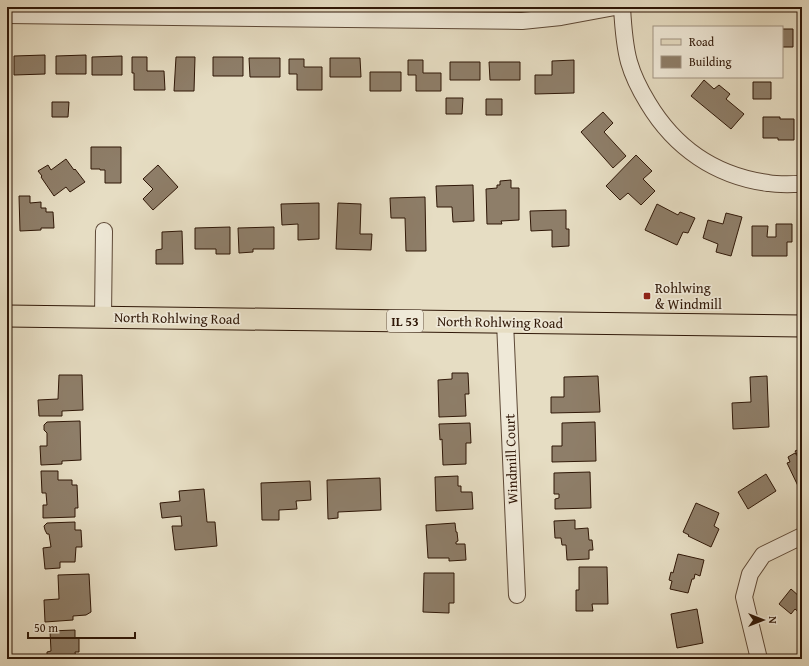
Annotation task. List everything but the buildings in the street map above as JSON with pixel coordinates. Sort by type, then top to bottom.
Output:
[{"type":"main road","name":"North Rohlwing Road","points":[[7,316],[802,326]]},
{"type":"street","points":[[7,15],[183,12],[408,13],[522,20],[561,17],[615,7]]},
{"type":"street","points":[[622,7],[629,62],[635,80],[656,118],[668,132],[700,159],[736,176],[770,184],[802,184]]},
{"type":"street","points":[[103,317],[104,230]]},
{"type":"street","name":"Windmill Court","points":[[506,322],[517,596]]},
{"type":"street","points":[[759,659],[744,597],[750,574],[763,555],[802,536]]},
{"type":"place","name":"Rohlwing & Windmill","points":[[647,296]]}]
